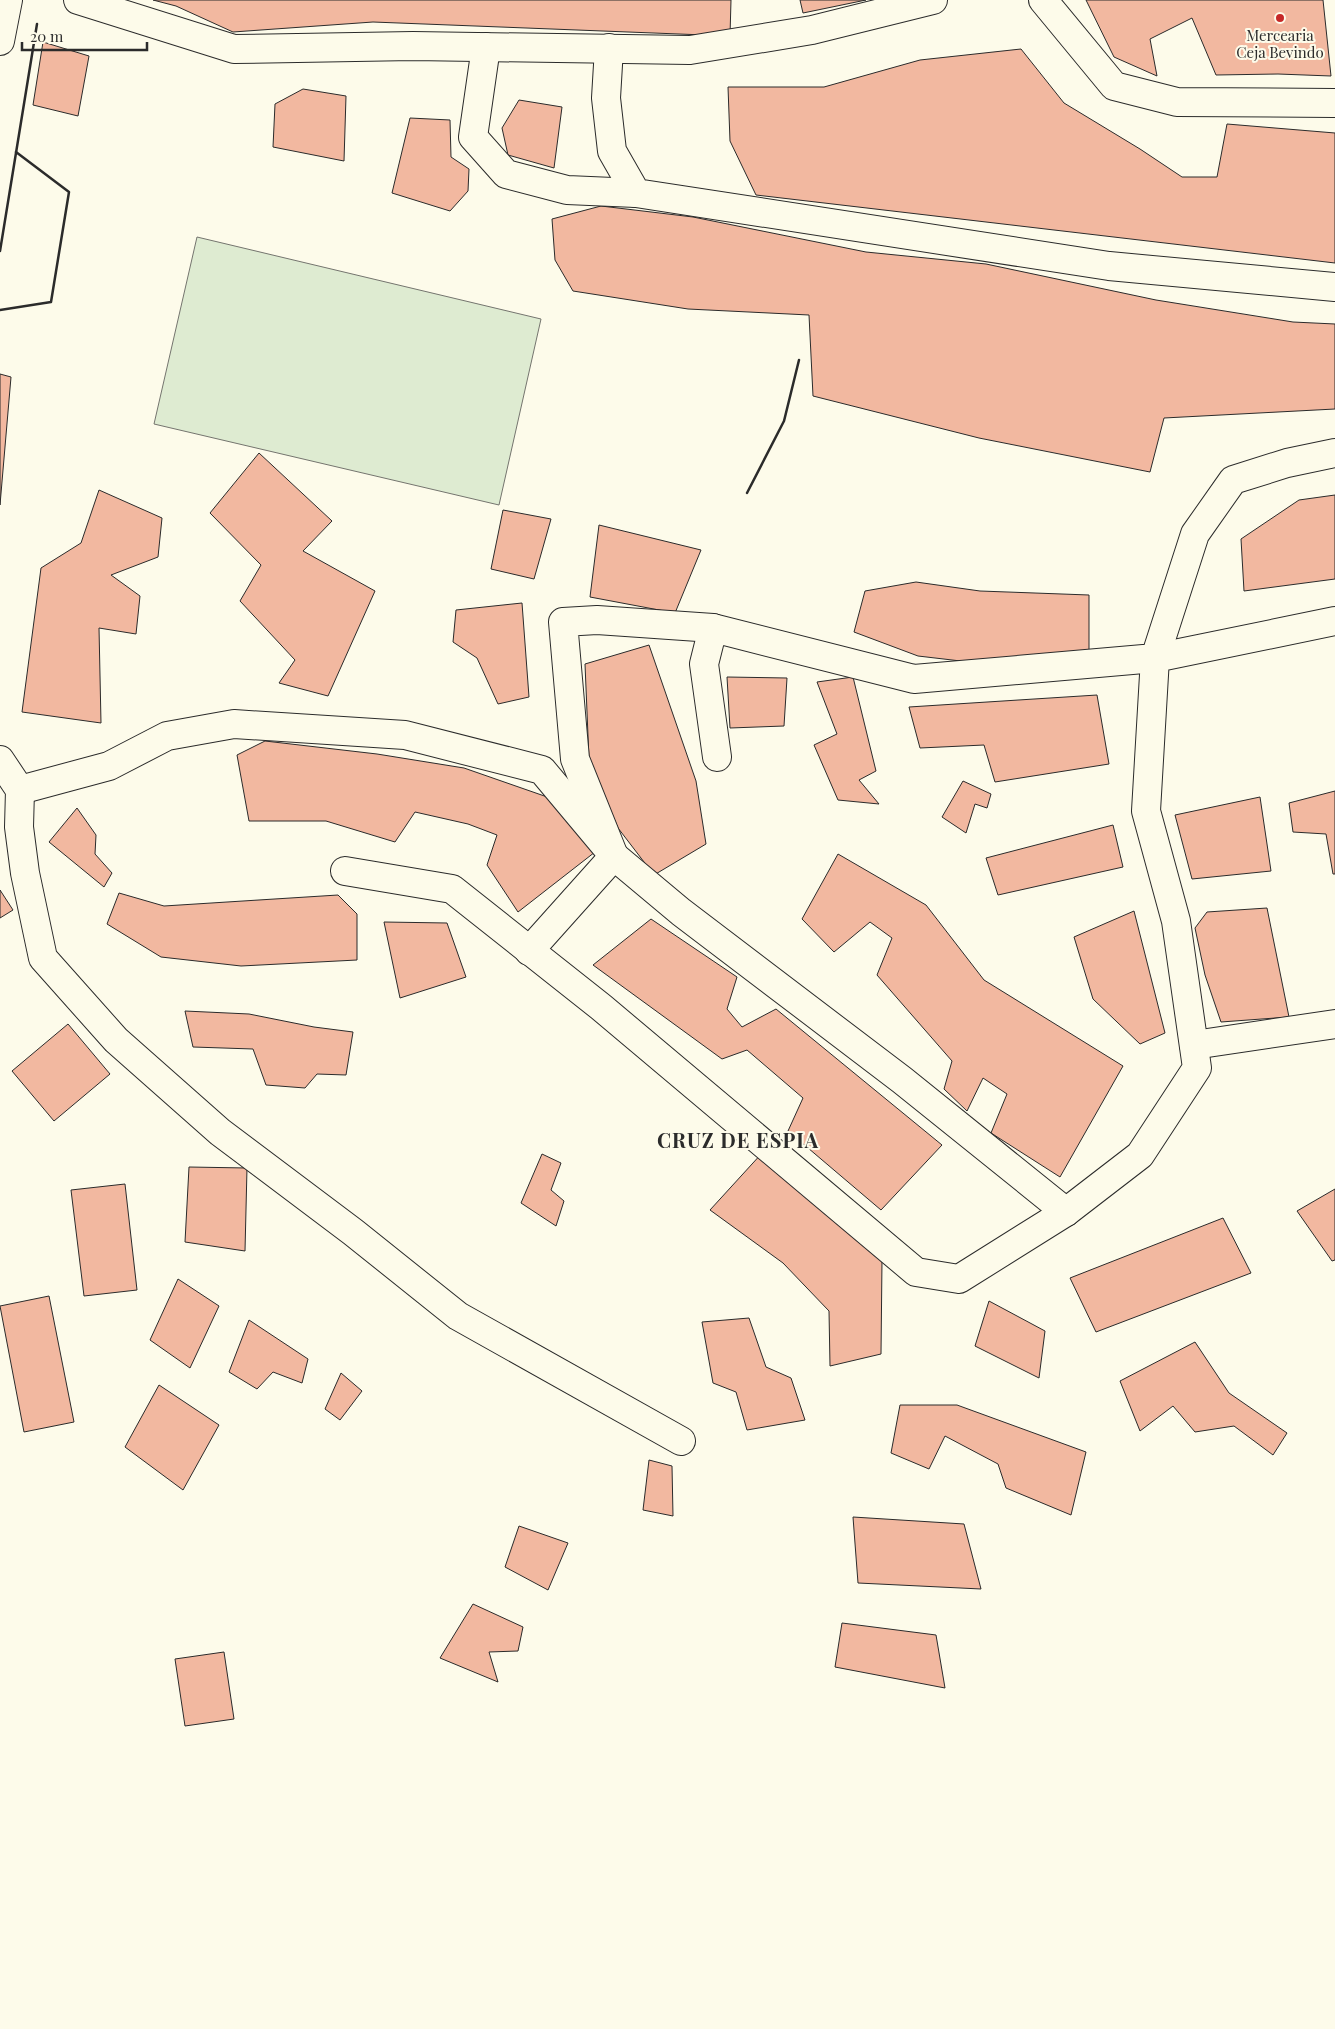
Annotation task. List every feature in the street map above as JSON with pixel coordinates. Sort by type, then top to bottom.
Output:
[{"type":"street","points":[[0,41],[8,0]]},
{"type":"street","points":[[78,0],[234,49],[414,46],[690,50],[812,30],[933,0]]},
{"type":"street","points":[[1043,0],[1114,86],[1177,102],[1335,103]]},
{"type":"street","points":[[486,47],[473,137],[506,174],[567,190],[636,193],[1109,266],[1335,287]]},
{"type":"street","points":[[609,48],[606,98],[612,152],[636,193]]},
{"type":"street","points":[[345,871],[452,889],[601,1007],[916,1272],[959,1279],[1066,1212],[1140,1155],[1197,1068],[1176,920],[1146,811],[1155,658],[1195,534],[1233,480],[1287,463],[1335,453]]},
{"type":"street","points":[[614,856],[575,759],[563,622],[597,620],[713,628],[914,679],[1155,658],[1335,621]]},
{"type":"street","points":[[713,628],[704,664],[717,757]]},
{"type":"street","points":[[20,790],[109,766],[167,736],[234,724],[405,735],[542,770],[614,856],[681,912],[902,1080],[1066,1212]]},
{"type":"street","points":[[0,760],[20,790],[19,827],[25,872],[43,958],[116,1040],[220,1132],[345,1226],[458,1316],[682,1441]]},
{"type":"street","points":[[529,951],[614,856]]},
{"type":"street","points":[[1194,1045],[1335,1024]]},
{"type":"green space","points":[[197,237],[541,319],[499,505],[154,424]]},
{"type":"building","points":[[153,0],[731,0],[730,36],[373,22],[233,32],[176,6]]},
{"type":"building","points":[[800,0],[866,0],[803,13]]},
{"type":"building","points":[[1086,0],[1323,0],[1331,76],[1278,74],[1216,75],[1192,18],[1150,39],[1157,76],[1114,57]]},
{"type":"building","points":[[43,42],[89,56],[78,116],[33,105]]},
{"type":"building","points":[[1021,49],[1064,103],[1182,177],[1217,177],[1227,124],[1335,133],[1335,263],[756,195],[730,141],[728,87],[824,87],[920,60]]},
{"type":"building","points":[[303,89],[346,96],[344,161],[273,147],[275,104]]},
{"type":"building","points":[[519,100],[562,107],[554,168],[508,155],[502,128]]},
{"type":"building","points":[[410,118],[450,120],[451,157],[469,169],[468,191],[450,211],[392,193]]},
{"type":"building","points":[[601,206],[693,217],[866,252],[986,264],[1156,300],[1293,322],[1335,324],[1335,409],[1164,418],[1150,472],[979,438],[813,396],[809,315],[688,309],[573,291],[555,260],[552,219]]},
{"type":"building","points":[[0,374],[11,377],[0,505]]},
{"type":"building","points":[[259,453],[332,521],[303,551],[375,591],[328,696],[279,683],[295,660],[240,601],[261,565],[210,513]]},
{"type":"building","points":[[99,490],[162,518],[158,557],[111,575],[140,596],[136,634],[99,628],[101,723],[22,712],[41,568],[81,543]]},
{"type":"building","points":[[1335,495],[1335,579],[1244,591],[1241,539],[1299,500]]},
{"type":"building","points":[[503,510],[551,519],[534,579],[491,569]]},
{"type":"building","points":[[599,525],[701,550],[675,613],[590,597]]},
{"type":"building","points":[[916,582],[980,591],[1089,595],[1089,656],[1012,667],[918,656],[854,632],[865,591]]},
{"type":"building","points":[[522,603],[529,697],[498,704],[477,658],[453,642],[456,610]]},
{"type":"building","points":[[649,645],[696,781],[706,844],[654,875],[618,828],[589,760],[585,664]]},
{"type":"building","points":[[727,677],[787,678],[784,726],[730,728]]},
{"type":"building","points":[[853,677],[876,771],[859,780],[879,804],[838,800],[814,745],[837,734],[817,682]]},
{"type":"building","points":[[1097,695],[1109,764],[995,782],[984,745],[920,748],[909,707]]},
{"type":"building","points":[[265,741],[377,754],[464,768],[553,799],[595,852],[518,912],[487,865],[497,835],[468,824],[415,812],[395,842],[326,821],[249,821],[237,755]]},
{"type":"building","points":[[963,781],[991,794],[987,808],[975,804],[966,833],[942,817]]},
{"type":"building","points":[[1335,791],[1335,874],[1333,874],[1326,834],[1293,832],[1289,803]]},
{"type":"building","points":[[1260,797],[1271,871],[1192,879],[1175,815]]},
{"type":"building","points":[[77,808],[96,835],[95,854],[112,873],[104,887],[49,842]]},
{"type":"building","points":[[1113,825],[1123,867],[998,895],[986,858]]},
{"type":"building","points":[[838,854],[926,905],[984,980],[1123,1066],[1060,1177],[991,1133],[1007,1094],[983,1078],[967,1111],[944,1089],[952,1061],[877,975],[892,938],[870,922],[834,952],[802,919]]},
{"type":"building","points":[[0,890],[13,910],[0,918]]},
{"type":"building","points":[[119,893],[164,906],[338,895],[357,914],[357,960],[241,966],[161,957],[107,924]]},
{"type":"building","points":[[1267,908],[1289,1017],[1221,1022],[1205,975],[1195,928],[1207,912]]},
{"type":"building","points":[[1134,911],[1165,1033],[1140,1044],[1093,999],[1074,937]]},
{"type":"building","points":[[651,919],[737,977],[727,1009],[742,1027],[776,1009],[942,1145],[881,1210],[788,1131],[803,1098],[747,1050],[722,1059],[593,965]]},
{"type":"building","points":[[384,922],[447,923],[466,977],[400,998]]},
{"type":"building","points":[[185,1011],[249,1014],[314,1027],[353,1032],[346,1075],[317,1074],[305,1088],[266,1085],[253,1049],[193,1047]]},
{"type":"building","points":[[68,1024],[110,1074],[54,1121],[12,1071]]},
{"type":"building","points":[[763,1152],[882,1261],[881,1354],[830,1366],[829,1311],[783,1263],[710,1210]]},
{"type":"building","points":[[542,1154],[561,1163],[551,1190],[564,1201],[556,1226],[521,1203]]},
{"type":"building","points":[[189,1167],[247,1168],[245,1251],[185,1242]]},
{"type":"building","points":[[125,1184],[137,1290],[84,1296],[71,1190]]},
{"type":"building","points":[[1335,1189],[1335,1260],[1332,1261],[1297,1211]]},
{"type":"building","points":[[1223,1218],[1251,1273],[1096,1332],[1070,1278]]},
{"type":"building","points":[[178,1279],[219,1306],[190,1368],[150,1340]]},
{"type":"building","points":[[49,1296],[74,1422],[24,1432],[0,1306]]},
{"type":"building","points":[[989,1301],[1045,1331],[1039,1378],[975,1346]]},
{"type":"building","points":[[749,1318],[766,1367],[791,1378],[805,1420],[747,1430],[736,1392],[713,1383],[702,1322]]},
{"type":"building","points":[[249,1320],[308,1359],[302,1383],[273,1372],[257,1389],[229,1372]]},
{"type":"building","points":[[1195,1342],[1229,1393],[1287,1433],[1273,1455],[1234,1426],[1195,1432],[1173,1406],[1140,1431],[1120,1381]]},
{"type":"building","points":[[341,1373],[362,1391],[340,1420],[325,1409]]},
{"type":"building","points":[[159,1385],[219,1425],[183,1490],[125,1447]]},
{"type":"building","points":[[900,1405],[957,1405],[1086,1452],[1071,1515],[1006,1488],[998,1464],[945,1436],[929,1469],[891,1453]]},
{"type":"building","points":[[649,1460],[672,1466],[673,1516],[643,1510]]},
{"type":"building","points":[[853,1517],[964,1524],[981,1589],[858,1583]]},
{"type":"building","points":[[519,1526],[568,1543],[548,1590],[505,1567]]},
{"type":"building","points":[[473,1604],[523,1627],[518,1651],[489,1652],[498,1682],[440,1658]]},
{"type":"building","points":[[842,1623],[936,1635],[945,1688],[835,1667]]},
{"type":"building","points":[[224,1652],[234,1719],[185,1726],[175,1659]]},
{"type":"wall","points":[[0,251],[37,24]]},
{"type":"wall","points":[[0,310],[51,302],[69,192],[16,152]]},
{"type":"wall","points":[[747,493],[784,421],[799,360]]},
{"type":"place","name":"Mercearia Ceja Bevindo","points":[[1280,18]]},
{"type":"district","name":"CRUZ DE ESPIA","points":[[738,1139]]}]
